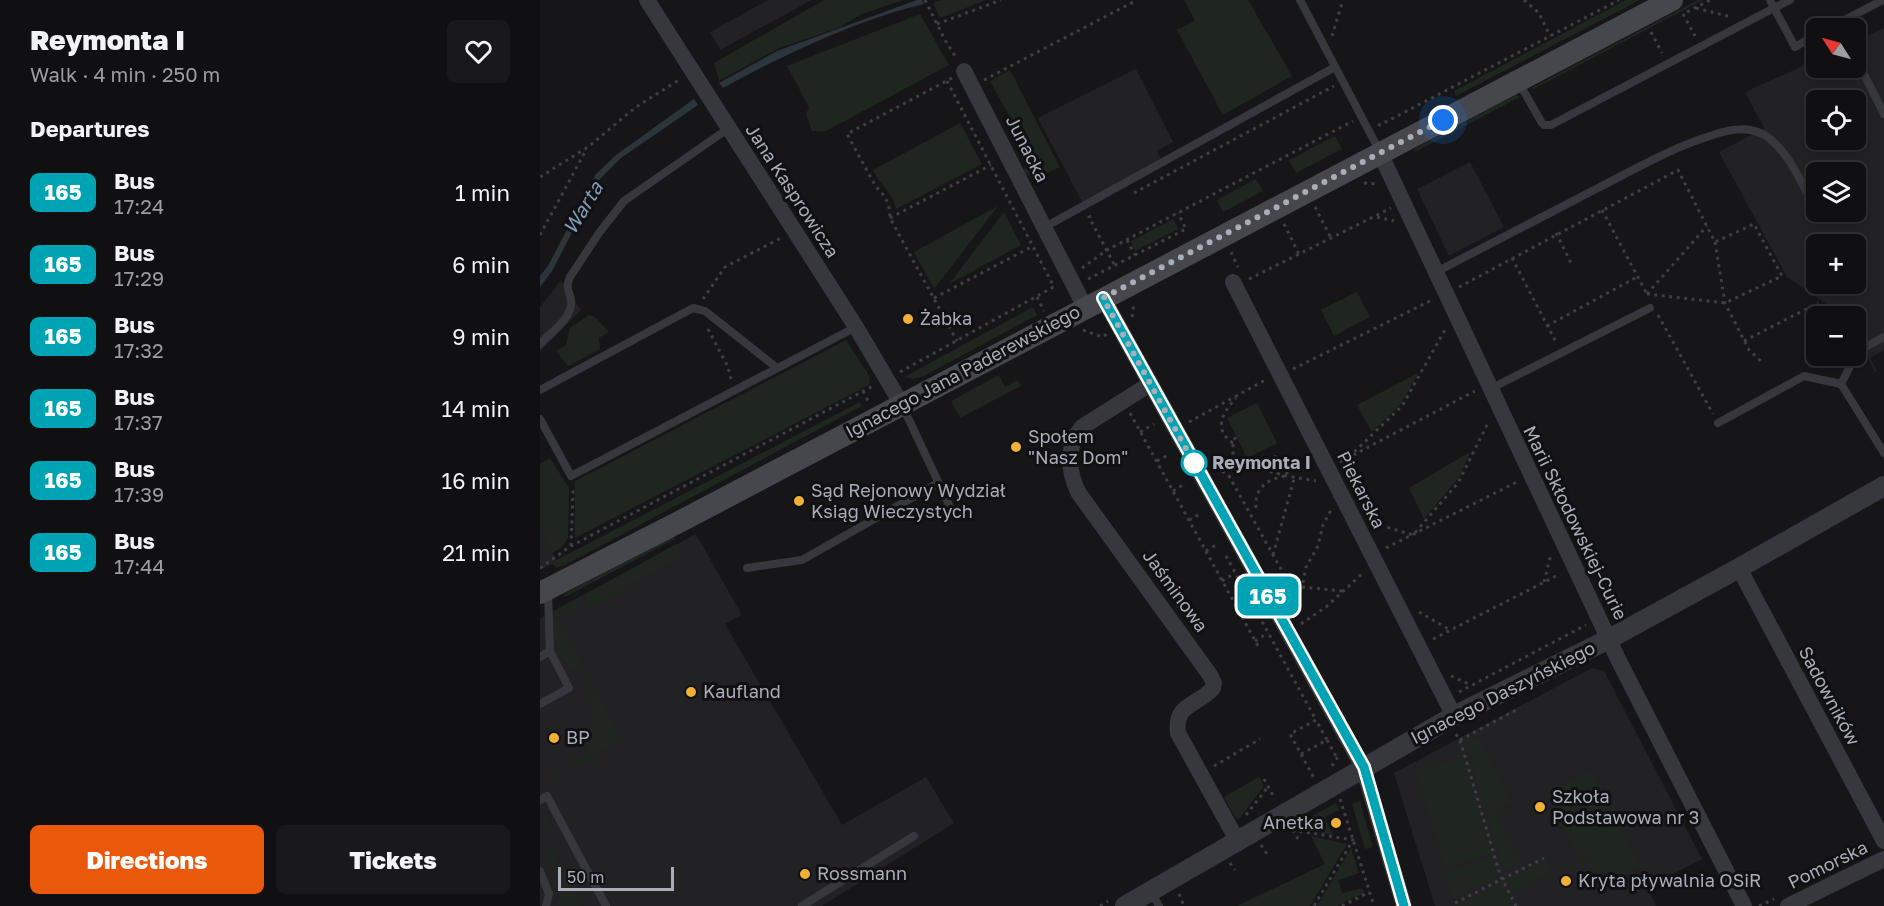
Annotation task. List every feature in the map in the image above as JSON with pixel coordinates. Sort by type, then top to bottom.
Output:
[{"type":"main road","name":"Ignacego Jana Paderewskiego","points":[[544,591],[1518,81],[1678,7]]},
{"type":"street","name":"Jana Kasprowicza","points":[[647,0],[691,79],[715,107],[729,128],[856,327],[902,405]]},
{"type":"street","name":"Junacka","points":[[968,78],[1070,278],[1094,303],[1150,384],[1364,767],[1404,906]]},
{"type":"street","name":"Marii Skłodowskiej-Curie","points":[[1380,153],[1436,272],[1484,389],[1744,906]]},
{"type":"street","name":"Piekarska","points":[[1239,282],[1285,371],[1337,487],[1452,716]]},
{"type":"street","name":"Jaśminowa","points":[[1150,384],[1082,427],[1071,444],[1072,480],[1078,492],[1214,683],[1213,688],[1181,712],[1178,718],[1178,733],[1239,831]]},
{"type":"street","name":"Ignacego Daszyńskiego","points":[[1125,906],[1155,899],[1239,831],[1364,767],[1452,716],[1609,639],[1884,486]]},
{"type":"street","name":"Sadowników","points":[[1739,568],[1884,841]]},
{"type":"street","name":"Pomorska","points":[[1788,906],[1819,899],[1884,859]]},
{"type":"lane","points":[[1299,0],[1380,153]]},
{"type":"lane","points":[[1518,81],[1542,123],[1547,126],[1749,21],[1772,4],[1790,0]]},
{"type":"lane","points":[[1848,18],[1883,0]]},
{"type":"lane","points":[[1772,4],[1795,47],[1806,41]]},
{"type":"lane","points":[[1045,227],[1335,67]]},
{"type":"lane","points":[[1866,78],[1884,114]]},
{"type":"lane","points":[[540,344],[568,314],[571,304],[566,287],[570,276],[617,209],[643,186],[729,128]]},
{"type":"lane","points":[[1436,272],[1640,166],[1699,140],[1730,131],[1751,130],[1779,147],[1806,193]]},
{"type":"lane","points":[[1484,389],[1652,305]]},
{"type":"lane","points":[[540,390],[693,308],[700,309],[777,368]]},
{"type":"lane","points":[[540,419],[571,476],[856,327]]},
{"type":"lane","points":[[1841,384],[1858,351],[1884,337]]},
{"type":"lane","points":[[1718,423],[1804,376],[1841,384],[1884,453]]},
{"type":"lane","points":[[902,405],[950,507]]},
{"type":"lane","points":[[747,568],[802,560],[938,483]]},
{"type":"lane","points":[[540,704],[569,688],[550,651],[544,591]]},
{"type":"lane","points":[[540,657],[550,651]]},
{"type":"lane","points":[[540,800],[547,796],[606,906]]},
{"type":"lane","points":[[802,906],[914,836]]},
{"type":"lane","points":[[540,871],[549,894],[546,906]]},
{"type":"path","points":[[925,0],[968,78]]},
{"type":"path","points":[[937,24],[1001,0]]},
{"type":"path","points":[[957,341],[890,218],[890,206],[882,192],[876,187],[847,134],[947,81],[968,78],[1137,0]]},
{"type":"path","points":[[1524,0],[1539,13],[1550,36]]},
{"type":"path","points":[[1389,120],[1619,0]]},
{"type":"path","points":[[1678,7],[1700,47]]},
{"type":"path","points":[[1695,8],[1749,21]]},
{"type":"path","points":[[1650,31],[1668,64]]},
{"type":"path","points":[[540,177],[588,147],[636,107],[691,79]]},
{"type":"path","points":[[947,81],[1054,286]]},
{"type":"path","points":[[1131,195],[1339,84]]},
{"type":"path","points":[[540,568],[571,546],[887,379],[1070,278],[1107,250],[1361,116]]},
{"type":"path","points":[[540,235],[588,147]]},
{"type":"path","points":[[890,218],[990,165]]},
{"type":"path","points":[[1457,288],[1556,233],[1678,170],[1715,242],[1725,303],[1749,350],[1763,363]]},
{"type":"path","points":[[1316,207],[1331,238]]},
{"type":"path","points":[[1239,282],[1391,208]]},
{"type":"path","points":[[1602,210],[1718,423]]},
{"type":"path","points":[[1099,212],[1089,217],[1114,266]]},
{"type":"path","points":[[1087,280],[1186,229],[1178,213]]},
{"type":"path","points":[[1375,217],[1398,222]]},
{"type":"path","points":[[1284,224],[1299,254]]},
{"type":"path","points":[[1647,294],[1725,303],[1782,276],[1754,224],[1715,242]]},
{"type":"path","points":[[1647,294],[1707,226]]},
{"type":"path","points":[[1556,233],[1571,263]]},
{"type":"path","points":[[734,391],[728,367],[703,320],[698,318],[700,309],[705,295],[725,267],[782,237]]},
{"type":"path","points":[[1127,240],[1135,255]]},
{"type":"path","points":[[933,298],[1033,246]]},
{"type":"path","points":[[1512,258],[1561,352]]},
{"type":"path","points":[[1547,326],[1637,277]]},
{"type":"path","points":[[1187,423],[1285,371],[1435,299]]},
{"type":"path","points":[[1744,341],[1818,303]]},
{"type":"path","points":[[1349,456],[1402,406],[1447,326]]},
{"type":"path","points":[[1338,463],[1484,389]]},
{"type":"path","points":[[1233,443],[1223,435],[1220,423],[1226,409],[1239,394]]},
{"type":"path","points":[[1123,402],[1258,645]]},
{"type":"path","points":[[1413,535],[1458,483],[1491,417]]},
{"type":"path","points":[[1140,432],[1154,424]]},
{"type":"path","points":[[1233,462],[1233,443],[1236,436]]},
{"type":"path","points":[[1157,461],[1170,454]]},
{"type":"path","points":[[1260,468],[1266,459],[1272,456],[1278,457],[1283,459],[1287,465],[1287,476]]},
{"type":"path","points":[[1209,462],[1233,462],[1337,487],[1318,546],[1306,567],[1302,587],[1296,596]]},
{"type":"path","points":[[1256,508],[1257,494],[1261,487],[1276,477],[1287,476]]},
{"type":"path","points":[[1273,555],[1295,478]]},
{"type":"path","points":[[1382,550],[1521,480]]},
{"type":"path","points":[[568,481],[573,491],[571,546]]},
{"type":"path","points":[[1173,491],[1186,483]]},
{"type":"path","points":[[1189,520],[1202,513]]},
{"type":"path","points":[[1369,522],[1413,535]]},
{"type":"path","points":[[1206,551],[1219,543]]},
{"type":"path","points":[[1544,582],[1552,546]]},
{"type":"path","points":[[1300,625],[1326,607],[1369,568]]},
{"type":"path","points":[[1428,641],[1564,572]]},
{"type":"path","points":[[1222,581],[1235,573]]},
{"type":"path","points":[[1302,587],[1343,591]]},
{"type":"path","points":[[1239,611],[1252,603]]},
{"type":"path","points":[[1410,607],[1450,630]]},
{"type":"path","points":[[1516,906],[1502,879],[1452,716],[1471,685],[1589,624]]},
{"type":"path","points":[[1255,641],[1268,633]]},
{"type":"path","points":[[1444,673],[1471,685]]},
{"type":"path","points":[[1460,740],[1520,708]]},
{"type":"path","points":[[1314,778],[1290,734],[1316,720],[1336,758]]},
{"type":"path","points":[[1206,771],[1260,739]]},
{"type":"path","points":[[1301,754],[1327,740]]},
{"type":"path","points":[[1264,780],[1276,801]]},
{"type":"path","points":[[1239,831],[1268,787]]},
{"type":"path","points":[[1344,807],[1374,906]]},
{"type":"path","points":[[1285,828],[1353,840]]},
{"type":"path","points":[[1292,828],[1298,839]]},
{"type":"path","points":[[1314,906],[1353,840]]},
{"type":"path","points":[[1261,843],[1266,854]]},
{"type":"path","points":[[1455,903],[1544,858]]},
{"type":"path","points":[[1178,892],[1185,906]]},
{"type":"path","points":[[1342,906],[1370,892]]},
{"type":"shaded area","points":[[768,0],[812,0],[720,50],[710,32]]},
{"type":"shaded area","points":[[824,0],[903,0],[862,14],[838,28],[777,49],[719,81],[714,63]]},
{"type":"shaded area","points":[[942,0],[986,0],[940,18],[933,3]]},
{"type":"shaded area","points":[[1184,0],[1248,0],[1292,76],[1223,115],[1177,30],[1195,21]]},
{"type":"shaded area","points":[[1626,0],[1640,0],[1456,96],[1454,91]]},
{"type":"shaded area","points":[[1698,0],[1703,0],[1532,90],[1533,87]]},
{"type":"shaded area","points":[[920,14],[949,65],[826,131],[812,131],[806,114],[809,107],[787,66]]},
{"type":"shaded area","points":[[1884,28],[1884,350],[1870,358],[1877,371],[1875,372],[1866,355],[1866,306],[1829,306],[1812,294],[1866,294],[1866,234],[1806,234],[1806,290],[1787,277],[1719,152],[1764,128],[1745,92],[1806,65],[1806,78],[1866,78],[1866,36]]},
{"type":"shaded area","points":[[1136,69],[1173,142],[1157,151],[1163,163],[1083,204],[1038,118]]},
{"type":"shaded area","points":[[1010,70],[1060,167],[1034,179],[1023,170],[1035,163],[990,81]]},
{"type":"shaded area","points":[[1516,95],[1520,97],[1415,152],[1414,149]]},
{"type":"shaded area","points":[[960,123],[982,164],[896,209],[895,203],[873,170]]},
{"type":"shaded area","points":[[1335,136],[1342,149],[1296,173],[1289,160]]},
{"type":"shaded area","points":[[1470,162],[1504,227],[1449,256],[1417,189]]},
{"type":"shaded area","points":[[1256,179],[1263,191],[1223,212],[1217,200]]},
{"type":"shaded area","points":[[998,206],[934,289],[914,252]]},
{"type":"shaded area","points":[[1004,212],[1021,245],[949,284]]},
{"type":"shaded area","points":[[1173,219],[1178,229],[1135,251],[1131,241]]},
{"type":"shaded area","points":[[561,280],[581,310],[540,352],[540,307]]},
{"type":"shaded area","points":[[1357,292],[1370,317],[1334,336],[1321,310]]},
{"type":"shaded area","points":[[1033,307],[1037,315],[924,376],[913,379],[904,377]]},
{"type":"shaded area","points":[[589,315],[595,317],[609,332],[599,338],[600,349],[568,366],[556,351],[566,345],[570,328]]},
{"type":"shaded area","points":[[846,340],[870,377],[869,385],[575,538],[575,481]]},
{"type":"shaded area","points":[[1418,373],[1400,405],[1372,432],[1357,405]]},
{"type":"shaded area","points":[[999,375],[1005,387],[1018,380],[1021,386],[960,418],[951,401]]},
{"type":"shaded area","points":[[860,402],[862,406],[565,565],[557,568],[551,563]]},
{"type":"shaded area","points":[[1257,403],[1277,443],[1247,458],[1227,418]]},
{"type":"shaded area","points":[[1470,452],[1460,476],[1424,519],[1409,488]]},
{"type":"shaded area","points":[[550,458],[569,488],[568,538],[561,548],[552,553],[540,530],[540,464]]},
{"type":"shaded area","points":[[540,530],[557,562],[540,570]]},
{"type":"shaded area","points":[[696,534],[742,615],[725,624],[842,825],[926,777],[954,823],[822,906],[540,906],[540,618]]},
{"type":"shaded area","points":[[674,536],[675,539],[563,598],[566,593]]},
{"type":"shaded area","points":[[676,544],[683,557],[589,607],[583,596]]},
{"type":"shaded area","points":[[577,599],[581,607],[572,612],[569,607],[560,612],[558,619],[622,740],[540,785],[540,782],[585,756],[592,734],[593,721],[587,700],[594,695],[580,667],[571,672],[563,659],[555,643],[552,626],[556,612]]},
{"type":"shaded area","name":"Szkoła Podstawowa nr 3","points":[[1592,668],[1604,671],[1702,859],[1647,887],[1656,906],[1435,906],[1394,773]]},
{"type":"shaded area","points":[[1478,736],[1512,803],[1495,812],[1521,864],[1504,872],[1465,742]]},
{"type":"shaded area","points":[[1463,757],[1491,853],[1445,867],[1416,771]]},
{"type":"shaded area","points":[[1592,771],[1640,866],[1604,886],[1587,855],[1579,859],[1546,794]]},
{"type":"shaded area","points":[[1259,777],[1264,786],[1240,818],[1236,819],[1224,797]]},
{"type":"shaded area","points":[[1360,801],[1373,847],[1365,849],[1352,804]]},
{"type":"shaded area","points":[[1336,803],[1339,810],[1325,817],[1333,835],[1292,827]]},
{"type":"shaded area","points":[[543,816],[547,818],[551,826],[543,831],[543,822]]},
{"type":"shaded area","points":[[1311,836],[1347,844],[1310,906],[1237,906],[1325,864]]},
{"type":"shaded area","points":[[545,839],[581,906],[559,906],[559,888]]},
{"type":"shaded area","points":[[1351,848],[1359,873],[1338,880],[1342,893],[1362,888],[1364,893],[1337,906],[1317,906]]},
{"type":"shaded area","points":[[1492,858],[1498,877],[1453,899],[1445,872]]},
{"type":"shaded area","points":[[1546,860],[1552,873],[1513,893],[1506,880]]},
{"type":"shaded area","points":[[1501,883],[1512,906],[1456,906]]},
{"type":"water","points":[[922,0],[924,4],[847,29],[770,63],[723,88],[719,83],[777,51]]},
{"type":"water","name":"Warta","points":[[694,99],[698,105],[621,158],[600,179],[552,271],[540,287],[540,276],[548,266],[596,174],[616,155]]},
{"type":"bus line","name":"165","points":[[1103,298],[1364,767],[1404,906]]},
{"type":"place","name":"Żabka","points":[[908,319]]},
{"type":"place","name":"Społem \"Nasz Dom\"","points":[[1016,447]]},
{"type":"place","name":"Reymonta I","points":[[1194,463]]},
{"type":"place","name":"Sąd Rejonowy Wydział Ksiąg Wieczystych","points":[[799,501]]},
{"type":"place","name":"Kaufland","points":[[691,692]]},
{"type":"place","name":"BP","points":[[554,738]]},
{"type":"place","name":"Szkoła Podstawowa nr 3","points":[[1540,807]]},
{"type":"place","name":"Anetka","points":[[1336,823]]},
{"type":"place","name":"Rossmann","points":[[805,874]]},
{"type":"place","name":"Kryta pływalnia OSiR","points":[[1566,881]]},
{"type":"route","points":[[1194,463],[1195,465],[1103,298],[1443,120]]}]
